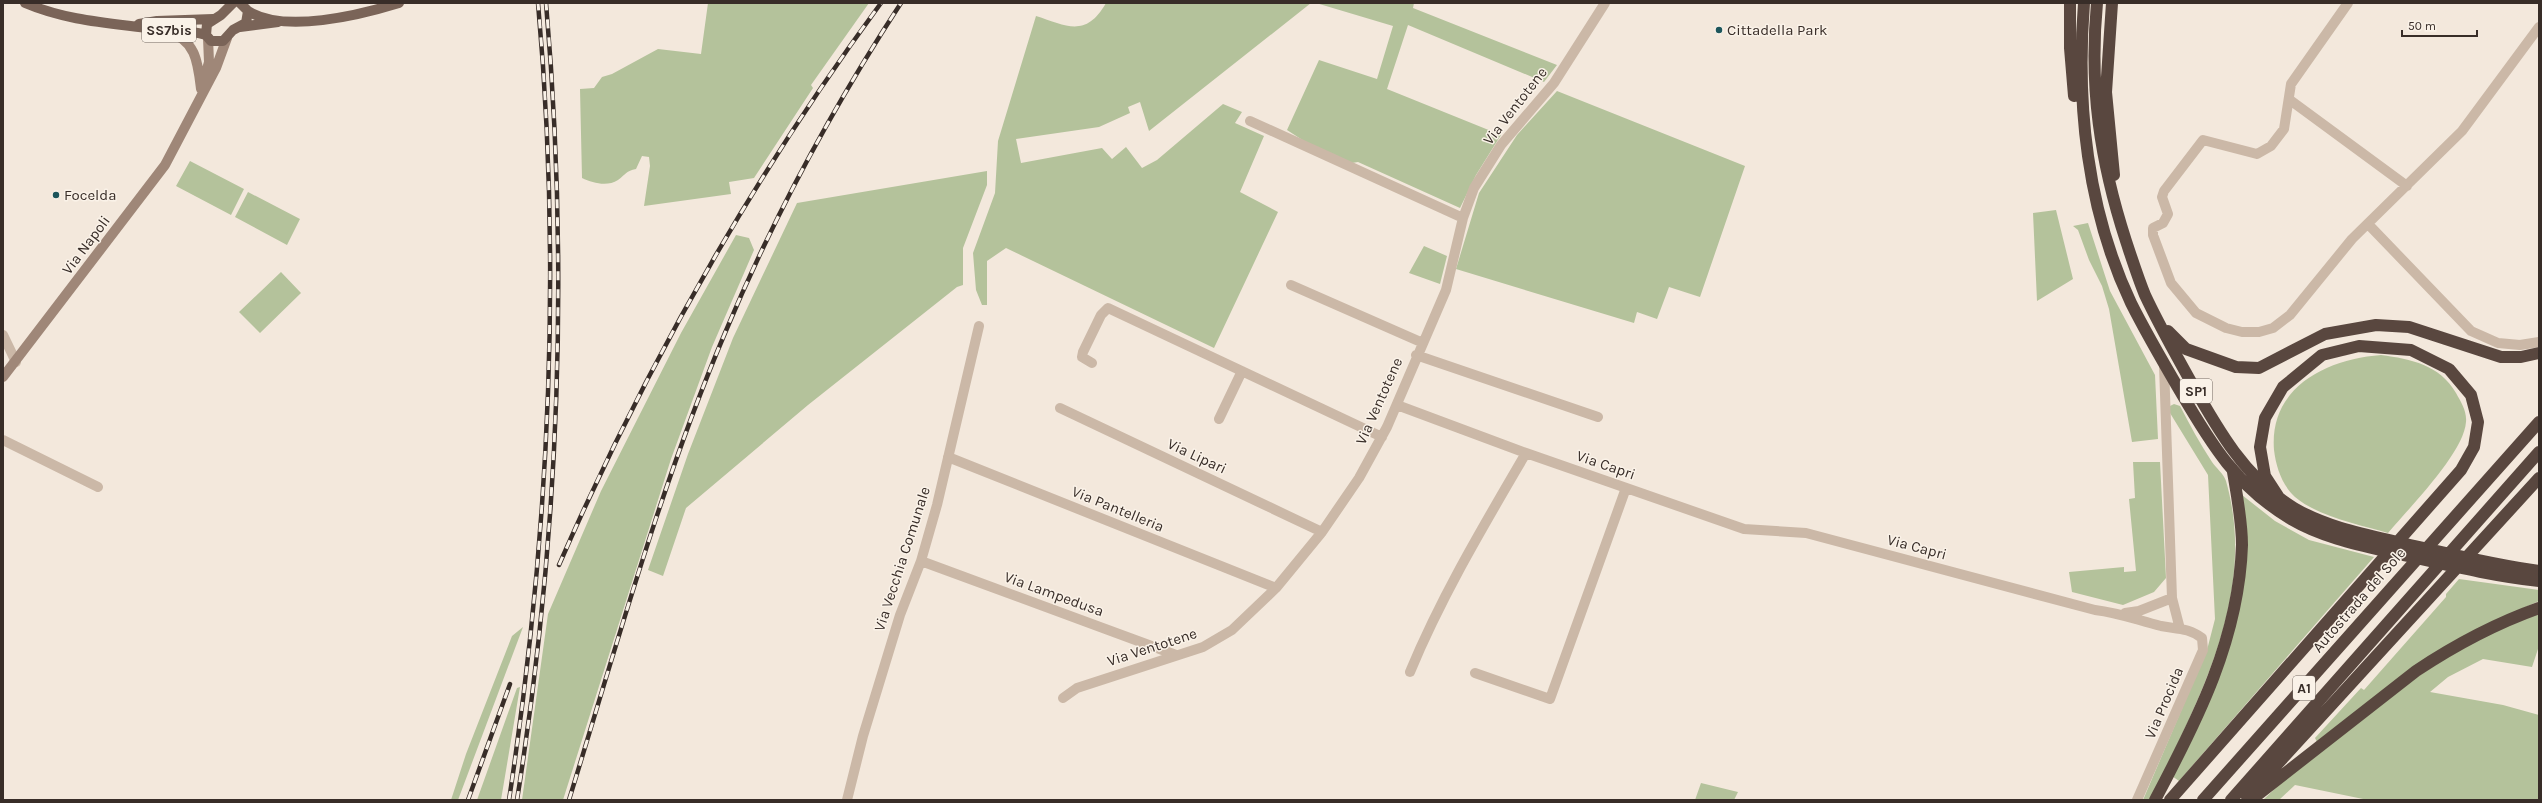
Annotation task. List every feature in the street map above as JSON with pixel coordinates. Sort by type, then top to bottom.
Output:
[{"type":"highway","points":[[2070,3],[2070,48],[2075,100],[2089,159]]},
{"type":"highway","name":"SP1","points":[[2084,3],[2081,88],[2089,159],[2103,223],[2122,280],[2164,365],[2208,440],[2234,472],[2278,511],[2306,527],[2326,535],[2489,574],[2539,582]]},
{"type":"highway","name":"SP1","points":[[2097,3],[2094,79],[2097,119],[2100,144],[2118,216],[2144,293],[2156,319],[2204,404],[2233,451],[2247,468],[2278,496],[2314,519],[2341,528],[2486,562],[2539,571]]},
{"type":"highway","points":[[2112,3],[2106,92],[2118,216]]},
{"type":"highway","points":[[2156,319],[2186,349],[2236,367],[2259,368],[2325,334],[2376,325],[2409,326],[2501,357],[2521,357],[2539,353]]},
{"type":"highway","points":[[2170,800],[2461,470],[2474,447],[2478,422],[2471,394],[2449,369],[2411,350],[2359,346],[2322,355],[2283,387],[2265,418],[2260,447],[2265,476],[2278,496]]},
{"type":"highway","points":[[2518,446],[2539,419]]},
{"type":"highway","name":"Autostrada del Sole","points":[[2203,800],[2539,422]]},
{"type":"highway","name":"A1","points":[[2231,800],[2463,536],[2539,452]]},
{"type":"highway","points":[[2155,800],[2208,694],[2227,642],[2233,618],[2242,544],[2234,472]]},
{"type":"highway","points":[[2238,800],[2272,770],[2539,478]]},
{"type":"highway","points":[[2251,800],[2416,671],[2444,652],[2486,629],[2539,608]]},
{"type":"main road","name":"SS7bis","points":[[25,3],[84,20],[133,25],[155,29],[190,30],[207,36]]},
{"type":"main road","points":[[238,27],[266,25],[283,21],[348,16],[399,3]]},
{"type":"main road","points":[[229,5],[221,15],[213,19],[205,27],[207,36],[220,42],[227,38],[248,19],[245,6]]},
{"type":"main road","points":[[245,6],[255,15],[283,21]]},
{"type":"main road","name":"SS7bis","points":[[133,25],[157,21],[213,19]]},
{"type":"main road","points":[[155,29],[174,34],[184,39],[191,46],[198,60],[201,89]]},
{"type":"main road","name":"Via Napoli","points":[[197,104],[209,62],[207,36]]},
{"type":"main road","name":"Via Napoli","points":[[3,377],[16,362],[165,165],[216,68],[227,38]]},
{"type":"street","name":"Via Ventotene","points":[[1063,698],[1077,688],[1203,647],[1232,630],[1276,588],[1322,532],[1359,478],[1382,437],[1397,405],[1416,355],[1423,343],[1446,290],[1463,218],[1474,188],[1501,145],[1554,83],[1605,3]]},
{"type":"street","points":[[2348,3],[2291,84],[2290,100],[2284,130],[2264,152],[2258,154],[2203,140],[2164,191],[2162,197],[2168,214],[2163,223],[2153,228],[2153,235],[2171,283],[2182,299],[2196,313],[2207,320],[2226,328],[2259,332],[2273,328],[2290,315],[2352,239],[2462,131],[2539,27]]},
{"type":"street","points":[[2290,100],[2406,186]]},
{"type":"street","points":[[1250,121],[1463,218]]},
{"type":"street","points":[[2368,224],[2471,331],[2498,343],[2520,345],[2539,342]]},
{"type":"street","points":[[1291,285],[1423,343]]},
{"type":"street","points":[[1092,362],[1082,357],[1083,352],[1101,315],[1108,308],[1382,437]]},
{"type":"street","name":"Via Vecchia Comunale","points":[[847,800],[871,708],[900,615],[921,561],[948,457],[979,326]]},
{"type":"street","points":[[3,335],[16,362]]},
{"type":"street","points":[[1416,355],[1598,417]]},
{"type":"street","points":[[2164,365],[2172,598],[2180,629]]},
{"type":"street","points":[[1219,419],[1242,371]]},
{"type":"street","name":"Via Capri","points":[[1397,405],[1526,453],[1744,529],[1806,533],[2095,610],[2121,613],[2161,626],[2180,629]]},
{"type":"street","name":"Via Lipari","points":[[1060,408],[1322,532]]},
{"type":"street","points":[[3,440],[98,487]]},
{"type":"street","points":[[1410,672],[1429,627],[1468,552],[1526,453]]},
{"type":"street","name":"Via Pantelleria","points":[[948,457],[1276,588]]},
{"type":"street","points":[[1475,673],[1550,699],[1626,488]]},
{"type":"street","name":"Via Lampedusa","points":[[921,561],[1176,655]]},
{"type":"street","points":[[2121,613],[2139,611],[2172,598]]},
{"type":"street","name":"Via Procida","points":[[2137,800],[2203,650],[2202,638],[2191,630],[2180,629]]},
{"type":"green space","points":[[708,3],[869,3],[811,85],[813,88],[754,178],[729,182],[731,194],[644,206],[650,166],[649,157],[642,156],[636,169],[628,172],[614,182],[600,184],[582,178],[580,89],[594,88],[602,77],[612,74],[658,49],[701,54]]},
{"type":"green space","points":[[1106,3],[1311,3],[1149,131],[1140,102],[1128,107],[1130,113],[1099,127],[1016,139],[1021,163],[1102,148],[1112,159],[1126,147],[1142,168],[1157,160],[1223,104],[1242,112],[1235,123],[1264,136],[1240,192],[1278,212],[1214,348],[1006,248],[987,261],[987,305],[982,305],[976,290],[973,253],[995,193],[998,141],[1036,16],[1066,26],[1083,25],[1091,21],[1099,14]]},
{"type":"green space","points":[[1316,3],[1414,3],[1413,8],[1557,65],[1544,82],[1408,25],[1387,89],[1501,135],[1476,175],[1460,208],[1358,162],[1352,163],[1310,145],[1287,130],[1319,60],[1377,79],[1393,26]]},
{"type":"green space","points":[[1557,91],[1745,166],[1700,297],[1669,287],[1657,319],[1637,312],[1634,323],[1456,269],[1479,193],[1517,135]]},
{"type":"green space","points":[[190,161],[244,189],[231,215],[176,186]]},
{"type":"green space","points":[[987,171],[987,185],[963,248],[963,285],[957,287],[808,405],[686,508],[663,576],[648,570],[688,454],[733,338],[797,203]]},
{"type":"green space","points":[[248,192],[300,219],[287,245],[235,217]]},
{"type":"green space","points":[[2056,210],[2073,279],[2037,301],[2033,213]]},
{"type":"green space","points":[[2088,223],[2110,291],[2155,375],[2158,439],[2132,442],[2109,309],[2102,286],[2089,260],[2078,230],[2073,226]]},
{"type":"green space","points":[[736,235],[749,238],[754,250],[712,347],[671,459],[563,800],[522,800],[548,614],[601,491],[681,333]]},
{"type":"green space","points":[[1424,246],[1447,256],[1440,284],[1409,273]]},
{"type":"green space","points":[[281,272],[301,293],[260,333],[239,312]]},
{"type":"green space","points":[[2381,355],[2414,361],[2442,376],[2456,393],[2466,414],[2463,435],[2456,449],[2434,480],[2388,533],[2327,515],[2304,504],[2290,492],[2283,481],[2276,463],[2274,450],[2275,428],[2281,409],[2291,393],[2305,380],[2322,370],[2341,363]]},
{"type":"green space","points":[[2174,404],[2180,406],[2203,448],[2224,476],[2226,481],[2234,521],[2235,561],[2230,600],[2220,638],[2207,676],[2192,713],[2158,785],[2149,800],[2143,800],[2207,650],[2215,619],[2208,475],[2170,413],[2170,406]]},
{"type":"green space","points":[[2133,462],[2160,462],[2166,578],[2154,592],[2123,605],[2072,592],[2069,572],[2124,567],[2124,572],[2136,571],[2129,499],[2135,498]]},
{"type":"green space","points":[[2242,495],[2275,521],[2309,540],[2374,557],[2179,781],[2172,776],[2230,644]]},
{"type":"green space","points":[[2459,579],[2539,590],[2539,601],[2494,621],[2317,742],[2315,738],[2361,688],[2364,690],[2446,597],[2446,594]]},
{"type":"green space","points":[[2539,614],[2539,646],[2532,667],[2483,659],[2448,677],[2430,692],[2503,705],[2539,715],[2539,800],[2368,800],[2295,785],[2279,800],[2263,800],[2283,781],[2373,710],[2436,664],[2469,645],[2504,628]]},
{"type":"green space","points":[[523,627],[458,800],[451,800],[466,754],[512,636]]},
{"type":"green space","points":[[520,687],[501,800],[477,800],[517,688]]},
{"type":"green space","points":[[1701,783],[1738,792],[1734,800],[1695,800]]},
{"type":"railway","points":[[509,800],[523,701],[534,602],[548,403],[550,303],[549,202],[545,103],[538,3]]},
{"type":"railway","points":[[517,800],[531,701],[542,602],[551,502],[556,402],[558,302],[557,202],[553,102],[546,3]]},
{"type":"railway","points":[[559,565],[592,491],[665,346],[704,275],[789,137],[834,69],[881,3]]},
{"type":"railway","points":[[569,800],[660,506],[680,448],[725,333],[784,205],[828,123],[901,3]]},
{"type":"railway","points":[[468,800],[510,684]]},
{"type":"place","name":"Cittadella Park","points":[[1719,30]]},
{"type":"place","name":"Focelda","points":[[56,195]]}]
